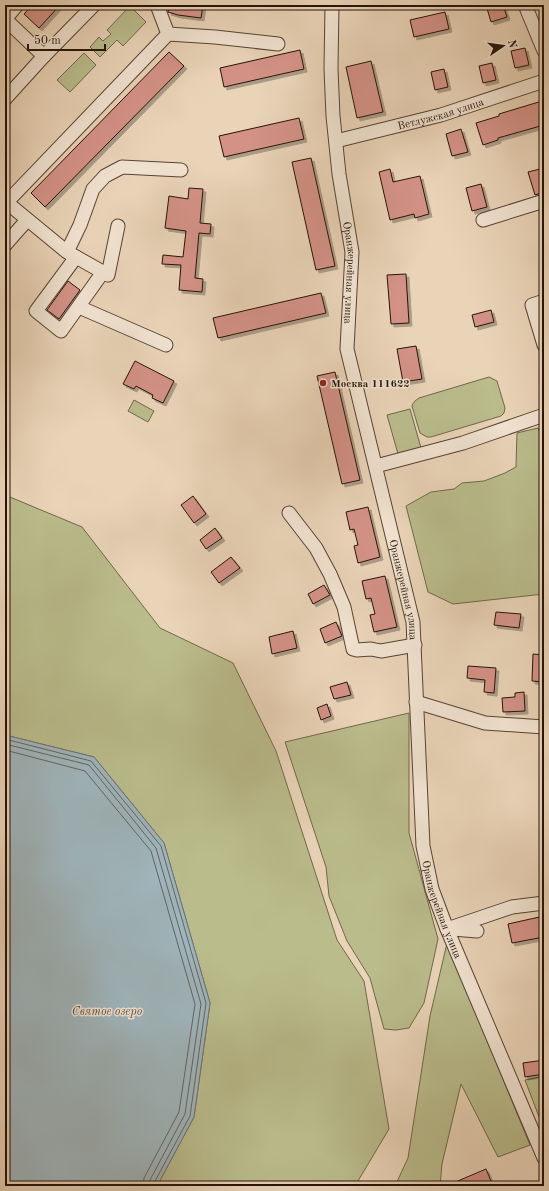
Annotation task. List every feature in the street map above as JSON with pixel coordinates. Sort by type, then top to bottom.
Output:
[{"type":"street","points":[[17,5],[5,19],[44,56]]},
{"type":"street","points":[[5,99],[44,56],[94,5]]},
{"type":"street","points":[[157,5],[168,34]]},
{"type":"street","name":"Оранжерейная улица","points":[[332,5],[331,69],[333,116],[339,174],[352,252],[348,349],[413,622],[423,846],[432,888],[447,929],[544,1158]]},
{"type":"street","points":[[525,5],[544,51]]},
{"type":"street","points":[[118,226],[108,275],[72,254],[5,203],[168,34],[215,37],[278,44]]},
{"type":"street","name":"Ветлужская улица","points":[[336,141],[441,115],[544,81]]},
{"type":"street","points":[[103,272],[61,331],[36,311],[72,254],[80,225],[93,190],[105,176],[122,167],[181,170]]},
{"type":"street","points":[[483,220],[544,201]]},
{"type":"street","points":[[5,245],[27,220]]},
{"type":"street","points":[[544,301],[532,305],[544,345]]},
{"type":"street","points":[[78,306],[166,345]]},
{"type":"street","points":[[376,466],[463,443],[544,415]]},
{"type":"street","points":[[290,513],[316,548],[330,574],[344,607],[353,649],[382,650],[415,645]]},
{"type":"street","points":[[416,702],[485,723],[544,727]]},
{"type":"street","points":[[447,929],[512,907],[544,903]]},
{"type":"street","points":[[447,929],[477,931]]},
{"type":"green space","points":[[130,6],[146,22],[123,46],[117,40],[100,57],[90,47],[99,37],[103,41],[111,34],[107,30]]},
{"type":"green space","points":[[84,53],[96,65],[70,92],[57,80]]},
{"type":"green space","points":[[489,377],[497,381],[505,408],[504,413],[501,416],[431,437],[427,437],[420,433],[412,406],[416,400]]},
{"type":"green space","points":[[134,400],[154,411],[148,422],[128,411]]},
{"type":"green space","points":[[410,409],[421,448],[398,454],[387,415]]},
{"type":"green space","points":[[538,428],[544,443],[544,594],[453,604],[428,592],[406,506],[431,492],[454,489],[462,483],[484,481],[516,467],[517,433]]},
{"type":"green space","points":[[5,495],[82,527],[160,628],[233,663],[276,751],[337,940],[364,981],[389,1129],[355,1186],[157,1186],[194,1117],[210,1003],[164,843],[94,757],[5,735]]},
{"type":"green space","points":[[409,713],[409,833],[438,939],[424,1003],[409,1028],[396,1030],[384,1029],[370,978],[347,941],[329,896],[326,867],[285,742]]},
{"type":"green space","points":[[447,943],[530,1145],[498,1157],[461,1084],[442,1164],[440,1186],[395,1186],[408,1158],[430,1016]]},
{"type":"green space","points":[[544,1076],[544,1130],[525,1080]]},
{"type":"water","name":"Святое озеро","points":[[5,735],[94,757],[164,843],[210,1003],[194,1117],[157,1186],[5,1186]]},
{"type":"building","points":[[32,5],[60,5],[39,28],[24,14]]},
{"type":"building","points":[[169,5],[203,5],[201,18],[168,12]]},
{"type":"building","points":[[486,5],[503,5],[507,17],[491,22]]},
{"type":"building","points":[[445,12],[449,29],[414,37],[410,20]]},
{"type":"building","points":[[525,48],[529,65],[515,68],[511,51]]},
{"type":"building","points":[[300,50],[304,69],[224,87],[220,68]]},
{"type":"building","points":[[169,52],[184,66],[45,207],[31,193]]},
{"type":"building","points":[[371,61],[383,112],[357,118],[346,67]]},
{"type":"building","points":[[492,63],[496,80],[483,83],[479,66]]},
{"type":"building","points":[[444,69],[448,87],[435,90],[431,72]]},
{"type":"building","points":[[542,101],[544,109],[544,125],[498,138],[498,140],[483,145],[476,123],[499,116],[499,114]]},
{"type":"building","points":[[299,118],[304,139],[224,157],[219,136]]},
{"type":"building","points":[[461,129],[468,152],[452,156],[446,134]]},
{"type":"building","points":[[311,158],[335,266],[316,270],[292,162]]},
{"type":"building","points":[[544,168],[544,192],[535,195],[528,172]]},
{"type":"building","points":[[390,169],[393,182],[420,176],[429,214],[415,218],[414,214],[390,220],[379,172]]},
{"type":"building","points":[[481,184],[487,207],[472,211],[466,188]]},
{"type":"building","points":[[189,188],[203,189],[200,223],[211,224],[210,234],[199,233],[195,278],[203,279],[202,292],[179,290],[181,265],[162,264],[163,255],[183,257],[186,231],[165,228],[169,196],[188,199]]},
{"type":"building","points":[[406,274],[409,323],[391,324],[387,275]]},
{"type":"building","points":[[68,281],[80,290],[59,319],[47,310]]},
{"type":"building","points":[[321,293],[326,313],[218,338],[213,318]]},
{"type":"building","points":[[491,310],[494,322],[475,327],[472,315]]},
{"type":"building","points":[[416,346],[422,379],[403,382],[397,349]]},
{"type":"building","points":[[135,361],[174,381],[163,403],[152,398],[153,395],[136,386],[134,389],[123,384]]},
{"type":"building","points":[[335,372],[360,480],[342,484],[317,376]]},
{"type":"building","points":[[193,496],[206,514],[194,523],[181,505]]},
{"type":"building","points":[[368,507],[380,557],[358,563],[354,546],[358,545],[354,529],[350,530],[346,512]]},
{"type":"building","points":[[215,528],[222,538],[206,549],[200,540]]},
{"type":"building","points":[[231,557],[240,568],[219,583],[211,572]]},
{"type":"building","points":[[385,576],[397,627],[374,632],[370,615],[375,614],[371,598],[366,599],[362,581]]},
{"type":"building","points":[[324,585],[330,595],[313,604],[308,594]]},
{"type":"building","points":[[496,612],[521,614],[519,628],[494,625]]},
{"type":"building","points":[[336,622],[342,636],[325,643],[320,629]]},
{"type":"building","points":[[293,631],[297,648],[272,654],[269,637]]},
{"type":"building","points":[[533,654],[544,655],[544,682],[532,681]]},
{"type":"building","points":[[468,666],[496,668],[494,693],[484,692],[485,680],[467,678]]},
{"type":"building","points":[[347,682],[351,695],[334,699],[330,687]]},
{"type":"building","points":[[524,692],[525,711],[503,712],[502,698],[515,697],[515,693]]},
{"type":"building","points":[[327,704],[331,716],[321,720],[317,708]]},
{"type":"building","points":[[544,916],[544,937],[512,943],[508,924]]},
{"type":"building","points":[[544,1060],[544,1074],[525,1077],[523,1063]]},
{"type":"building","points":[[486,1169],[493,1186],[446,1186]]},
{"type":"place","name":"Москва 111622","points":[[323,383]]}]
